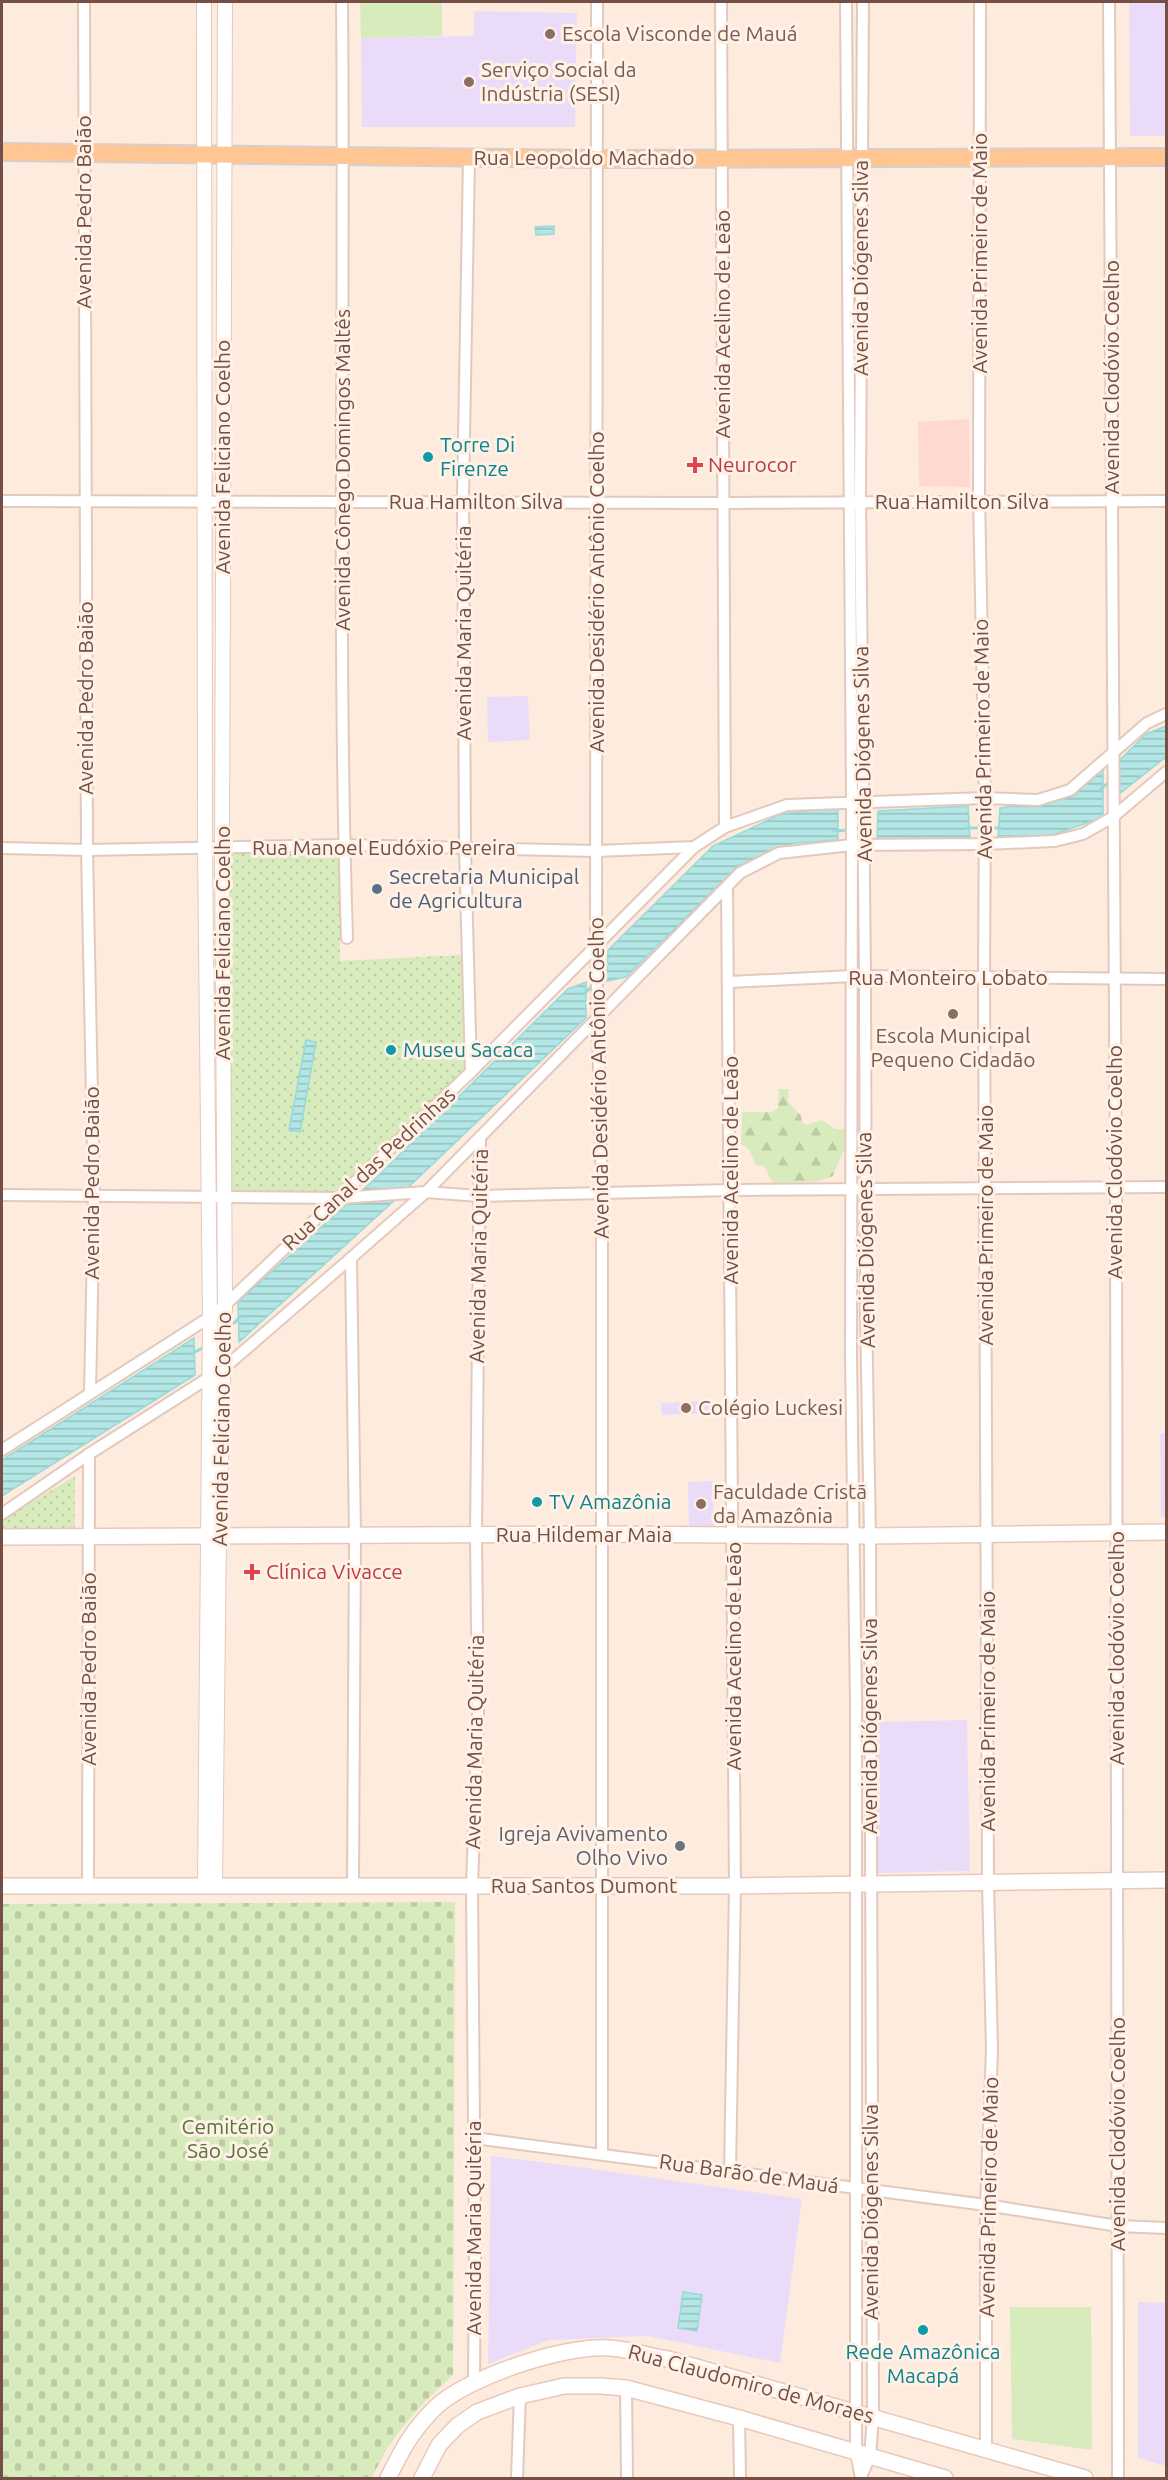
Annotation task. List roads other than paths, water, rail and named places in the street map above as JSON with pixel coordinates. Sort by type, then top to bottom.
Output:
[{"type":"main road","name":"Rua Leopoldo Machado","points":[[2,152],[83,151],[597,159],[1167,157]]},
{"type":"main road","name":"Rua Hildemar Maia","points":[[2,1537],[603,1534],[870,1536],[1167,1532]]},
{"type":"main road","name":"Rua Santos Dumont","points":[[2,1886],[210,1884],[735,1886],[1167,1880]]},
{"type":"main road","name":"Rua Claudomiro de Moraes","points":[[388,2478],[409,2437],[438,2405],[474,2384],[544,2356],[577,2348],[610,2348],[668,2359],[1085,2478]]},
{"type":"main road","points":[[474,2384],[477,2412]]},
{"type":"main road","name":"Rua Claudomiro de Moraes","points":[[422,2478],[439,2445],[457,2426],[477,2412],[520,2396],[564,2386],[626,2388],[739,2418],[945,2478]]},
{"type":"street","name":"Avenida Pedro Baião","points":[[84,2],[87,850],[94,1197],[90,1394]]},
{"type":"street","name":"Avenida Feliciano Coelho","points":[[204,2],[207,1197],[213,1536],[210,1884]]},
{"type":"street","name":"Avenida Feliciano Coelho","points":[[213,1536],[225,1368],[222,500],[225,2]]},
{"type":"street","name":"Avenida Cônego Domingos Maltês","points":[[342,2],[344,156],[342,501],[344,845],[347,938]]},
{"type":"street","name":"Avenida Desidério Antônio Coelho","points":[[597,2],[596,945],[603,1194],[602,2154]]},
{"type":"street","name":"Avenida Acelino de Leão","points":[[721,2],[725,827]]},
{"type":"street","name":"Avenida Diógenes Silva","points":[[846,2],[854,157],[855,502],[851,1356],[856,1703],[863,1885],[871,2000],[873,2417],[863,2455],[861,2478]]},
{"type":"street","name":"Avenida Diógenes Silva","points":[[862,2],[854,157],[855,502],[864,801],[865,1191],[870,1536],[870,1704],[856,2000],[856,2412],[863,2455]]},
{"type":"street","name":"Avenida Primeiro de Maio","points":[[980,2],[980,502],[985,804],[988,1882],[992,2050],[986,2205],[986,2449]]},
{"type":"street","name":"Avenida Clodóvio Coelho","points":[[1109,2],[1116,1188],[1118,2478]]},
{"type":"street","points":[[204,48],[224,47]]},
{"type":"street","name":"Avenida Maria Quitéria","points":[[469,158],[463,503],[465,848],[471,1072]]},
{"type":"street","points":[[204,326],[223,326]]},
{"type":"street","name":"Rua Hamilton Silva","points":[[2,501],[222,500],[463,503],[1167,501]]},
{"type":"street","points":[[205,667],[223,667]]},
{"type":"street","name":"Rua Canal das Pedrinhas","points":[[2,1450],[210,1317],[225,1311],[345,1198],[694,847],[725,827],[787,805],[852,807],[864,801],[985,804],[1038,800],[1070,790],[1146,723],[1167,714]]},
{"type":"street","points":[[2,1514],[89,1454],[225,1368],[426,1192],[740,873],[779,853],[852,841],[1055,841],[1083,834],[1167,772]]},
{"type":"street","name":"Rua Manoel Eudóxio Pereira","points":[[2,848],[87,850],[344,845],[596,851],[694,847]]},
{"type":"street","name":"Avenida Acelino de Leão","points":[[727,887],[730,982],[735,1886],[730,2172]]},
{"type":"street","points":[[206,945],[222,944]]},
{"type":"street","name":"Rua Monteiro Lobato","points":[[730,982],[852,976],[1167,979]]},
{"type":"street","name":"Avenida Maria Quitéria","points":[[474,2384],[472,1886],[478,1718],[476,1535],[480,1137]]},
{"type":"street","points":[[2,1195],[345,1198],[426,1192],[479,1196],[731,1190],[865,1191],[1167,1187]]},
{"type":"street","points":[[351,1258],[355,1536],[353,1886]]},
{"type":"street","points":[[851,1356],[867,1355]]},
{"type":"street","name":"Avenida Pedro Baião","points":[[88,1885],[89,1454]]},
{"type":"street","points":[[856,1703],[870,1704]]},
{"type":"street","points":[[856,2000],[871,2000]]},
{"type":"street","name":"Rua Barão de Mauá","points":[[474,2138],[986,2205],[1118,2226],[1167,2228]]},
{"type":"street","points":[[626,2388],[627,2478]]},
{"type":"street","points":[[517,2478],[520,2396]]},
{"type":"street","points":[[739,2418],[740,2478]]},
{"type":"water","points":[[554,226],[554,234],[536,235],[535,227]]},
{"type":"water","points":[[1166,726],[1166,757],[1118,795],[1117,763],[1146,734]]},
{"type":"water","points":[[1103,770],[1103,817],[1053,835],[998,838],[1000,808],[1071,797]]},
{"type":"water","points":[[968,806],[970,838],[877,841],[878,811]]},
{"type":"water","points":[[838,807],[838,840],[795,843],[738,866],[626,977],[607,981],[608,950],[713,846],[781,814]]},
{"type":"water","points":[[586,982],[586,1018],[396,1199],[239,1342],[238,1302],[378,1176],[568,989]]},
{"type":"water","points":[[306,1040],[316,1042],[300,1132],[289,1130]]},
{"type":"water","points":[[194,1338],[195,1375],[2,1496],[2,1460]]},
{"type":"water","points":[[683,2292],[702,2295],[697,2331],[678,2328]]},
{"type":"waterway","points":[[1100,790],[1111,780]]},
{"type":"waterway","points":[[966,828],[1001,828]]},
{"type":"waterway","points":[[834,831],[849,830]]},
{"type":"waterway","points":[[584,994],[594,984]]},
{"type":"waterway","points":[[230,1327],[240,1317]]},
{"type":"waterway","points":[[193,1353],[206,1346]]},
{"type":"place","name":"Escola Visconde de Mauá","points":[[550,34]]},
{"type":"place","name":"Serviço Social da Indústria (SESI)","points":[[469,82]]},
{"type":"place","name":"Torre Di Firenze","points":[[428,457]]},
{"type":"place","name":"Neurocor","points":[[695,465]]},
{"type":"place","name":"Secretaria Municipal de Agricultura","points":[[377,889]]},
{"type":"place","name":"Escola Municipal Pequeno Cidadão","points":[[953,1014]]},
{"type":"place","name":"Museu Sacaca","points":[[391,1050]]},
{"type":"place","name":"Colégio Luckesi","points":[[686,1408]]},
{"type":"place","name":"TV Amazônia","points":[[537,1502]]},
{"type":"place","name":"Faculdade Cristã da Amazônia","points":[[701,1504]]},
{"type":"place","name":"Clínica Vivacce","points":[[252,1572]]},
{"type":"place","name":"Igreja Avivamento Olho Vivo","points":[[680,1846]]},
{"type":"place","name":"Rede Amazônica Macapá","points":[[923,2330]]},
{"type":"park label","name":"Cemitério São José","points":[[228,2139]]}]
